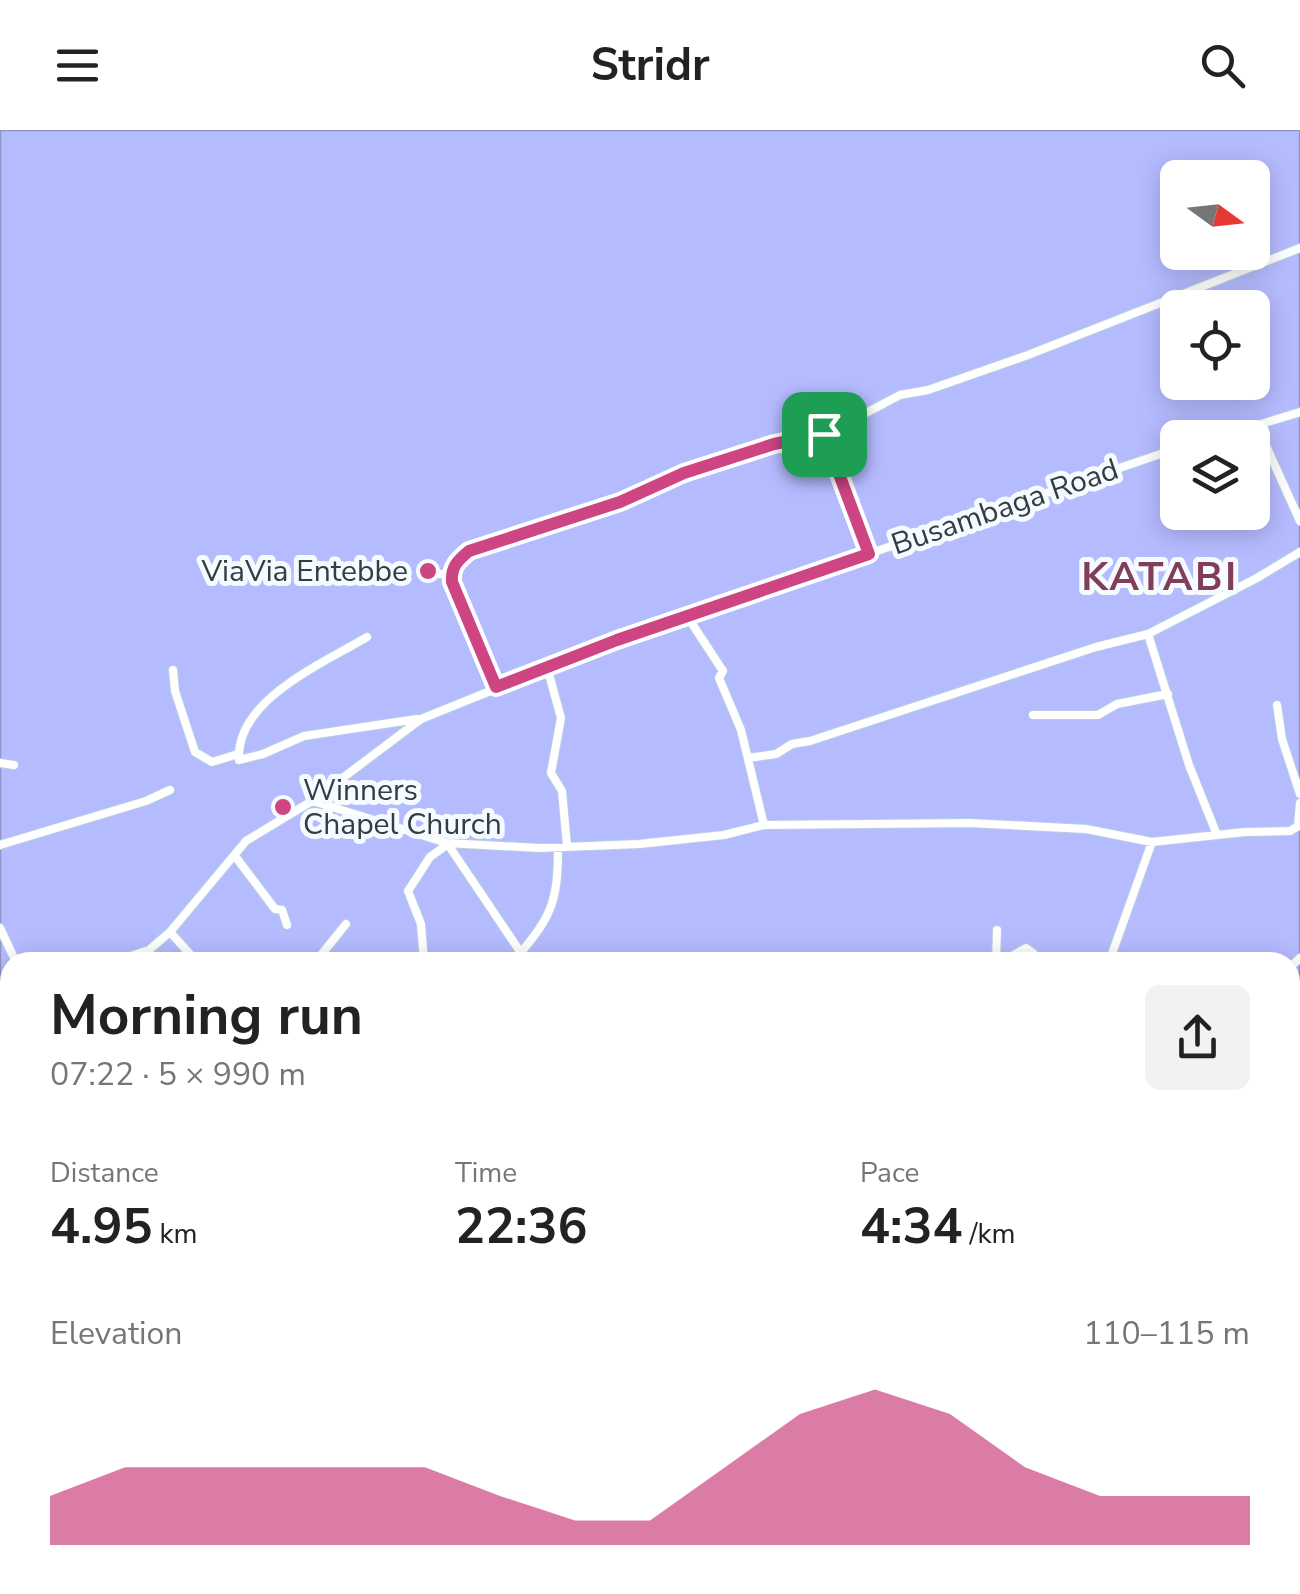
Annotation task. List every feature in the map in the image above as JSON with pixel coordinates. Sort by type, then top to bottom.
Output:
[{"type":"street","points":[[496,687],[452,582],[457,561],[469,551],[620,502],[684,473],[774,444],[824,434],[900,395],[928,390],[1028,356],[1300,248]]},
{"type":"street","points":[[1270,422],[1300,412]]},
{"type":"street","points":[[824,434],[869,554]]},
{"type":"street","name":"Busambaga Road","points":[[144,952],[170,932],[246,840],[312,800],[421,718],[687,616],[1160,454]]},
{"type":"street","points":[[1270,454],[1300,520]]},
{"type":"street","points":[[748,758],[776,754],[792,744],[1148,634],[1300,552]]},
{"type":"street","points":[[432,574],[452,574]]},
{"type":"street","points":[[687,616],[723,671],[719,678],[740,730],[764,825]]},
{"type":"street","points":[[1148,634],[1189,765],[1217,835]]},
{"type":"street","points":[[367,637],[274,692],[254,715],[239,760],[304,736],[421,718]]},
{"type":"street","points":[[448,844],[521,952],[543,927],[555,898],[563,847],[562,791],[551,773],[561,718],[547,668]]},
{"type":"street","points":[[173,670],[175,691],[195,752],[212,762],[238,754]]},
{"type":"street","points":[[1033,715],[1098,714],[1117,704],[1168,694]]},
{"type":"street","points":[[1277,705],[1282,739],[1300,794]]},
{"type":"street","points":[[0,763],[14,765]]},
{"type":"street","points":[[0,845],[170,790]]},
{"type":"street","points":[[312,800],[448,844],[603,848],[724,835],[764,825],[970,823],[1086,828],[1152,842],[1290,831],[1299,825],[1300,803]]},
{"type":"street","points":[[1112,952],[1152,842]]},
{"type":"street","points":[[423,952],[420,924],[408,890],[430,857],[448,844]]},
{"type":"street","points":[[235,856],[266,900],[275,910],[282,910],[287,924]]},
{"type":"street","points":[[323,952],[346,924]]},
{"type":"street","points":[[0,928],[0,936]]},
{"type":"street","points":[[997,930],[998,952]]},
{"type":"street","points":[[170,932],[188,952]]},
{"type":"street","points":[[1150,1594],[1168,1594]]},
{"type":"water","points":[[0,130],[1300,130],[1300,952],[0,952]]},
{"type":"place","name":"ViaVia Entebbe","points":[[428,571]]},
{"type":"place","name":"Winners Chapel Church","points":[[283,807]]},
{"type":"district","name":"KATABI","points":[[1160,577]]},
{"type":"route","points":[[824,434],[869,554],[617,640],[496,687],[452,582],[457,561],[469,551],[620,502],[684,473],[774,444],[824,434]]}]
